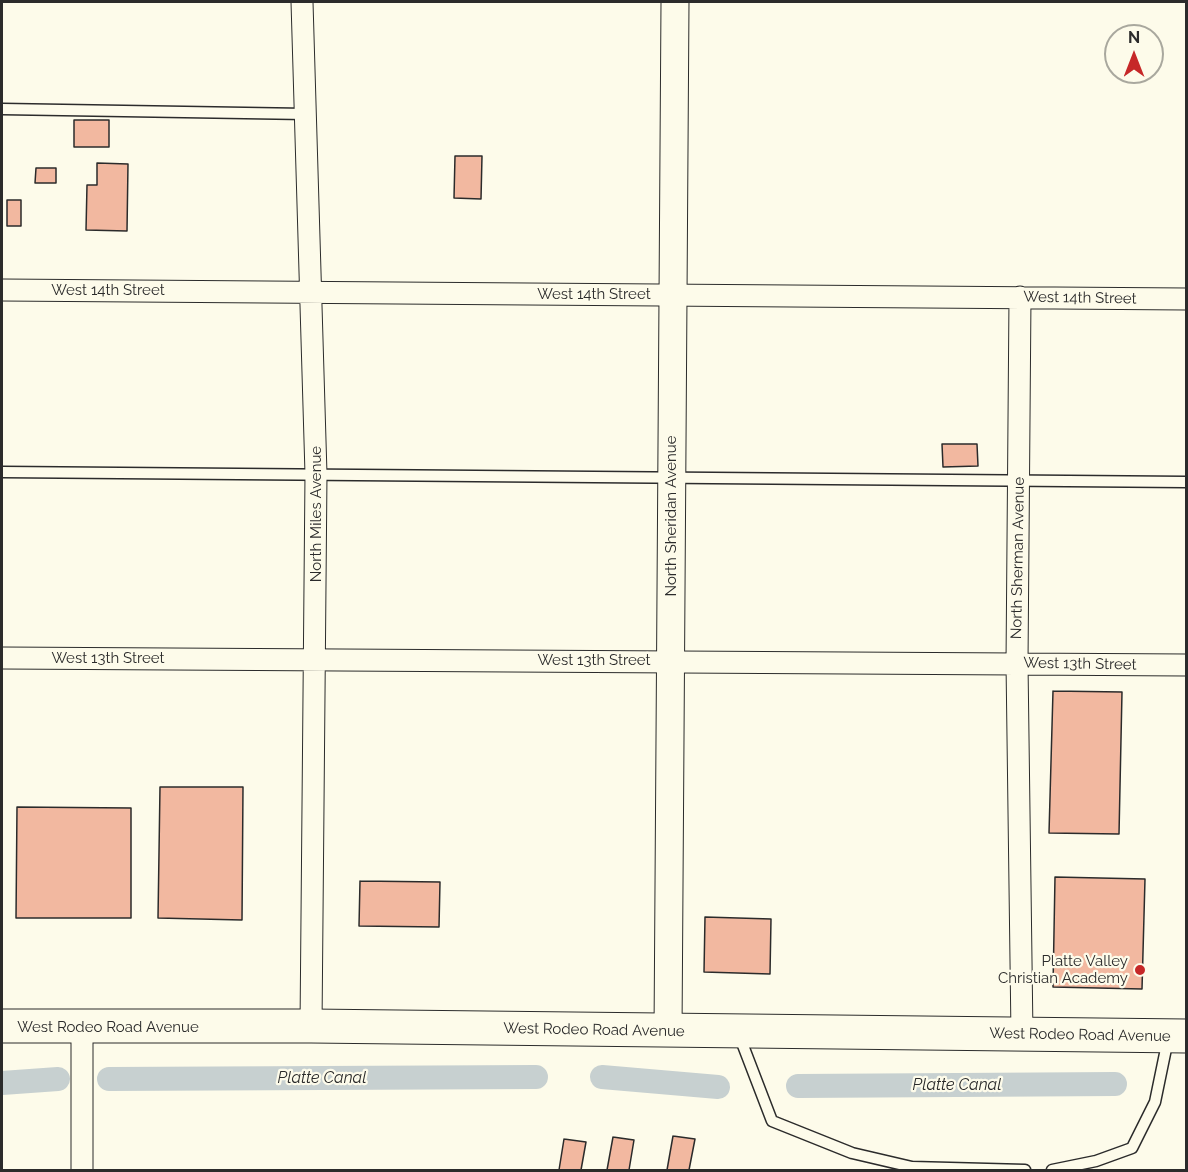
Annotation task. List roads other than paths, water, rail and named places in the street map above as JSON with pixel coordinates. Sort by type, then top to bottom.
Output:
[{"type":"main road","name":"West Rodeo Road Avenue","points":[[2,1026],[82,1028],[311,1026],[1178,1036]]},
{"type":"street","name":"North Miles Avenue","points":[[302,2],[316,474],[311,1026]]},
{"type":"street","name":"North Sheridan Avenue","points":[[668,1031],[675,2]]},
{"type":"street","name":"West 14th Street","points":[[2,290],[1186,299]]},
{"type":"street","name":"North Sherman Avenue","points":[[1020,297],[1017,663],[1022,1035]]},
{"type":"street","name":"West 13th Street","points":[[2,658],[1186,665]]},
{"type":"street","points":[[82,1028],[82,1170]]},
{"type":"lane","points":[[2,109],[306,114]]},
{"type":"lane","points":[[2,472],[1186,482]]},
{"type":"lane","points":[[738,1031],[772,1121],[852,1153],[912,1167],[1025,1170]]},
{"type":"lane","points":[[1052,1170],[1096,1161],[1132,1148],[1155,1102],[1178,1036]]},
{"type":"waterway","name":"Platte Canal","points":[[109,1079],[536,1077]]},
{"type":"waterway","points":[[602,1077],[718,1087]]},
{"type":"waterway","points":[[2,1083],[58,1079]]},
{"type":"waterway","name":"Platte Canal","points":[[798,1086],[1115,1084]]},
{"type":"place","name":"Platte Valley Christian Academy","points":[[1140,970]]}]
